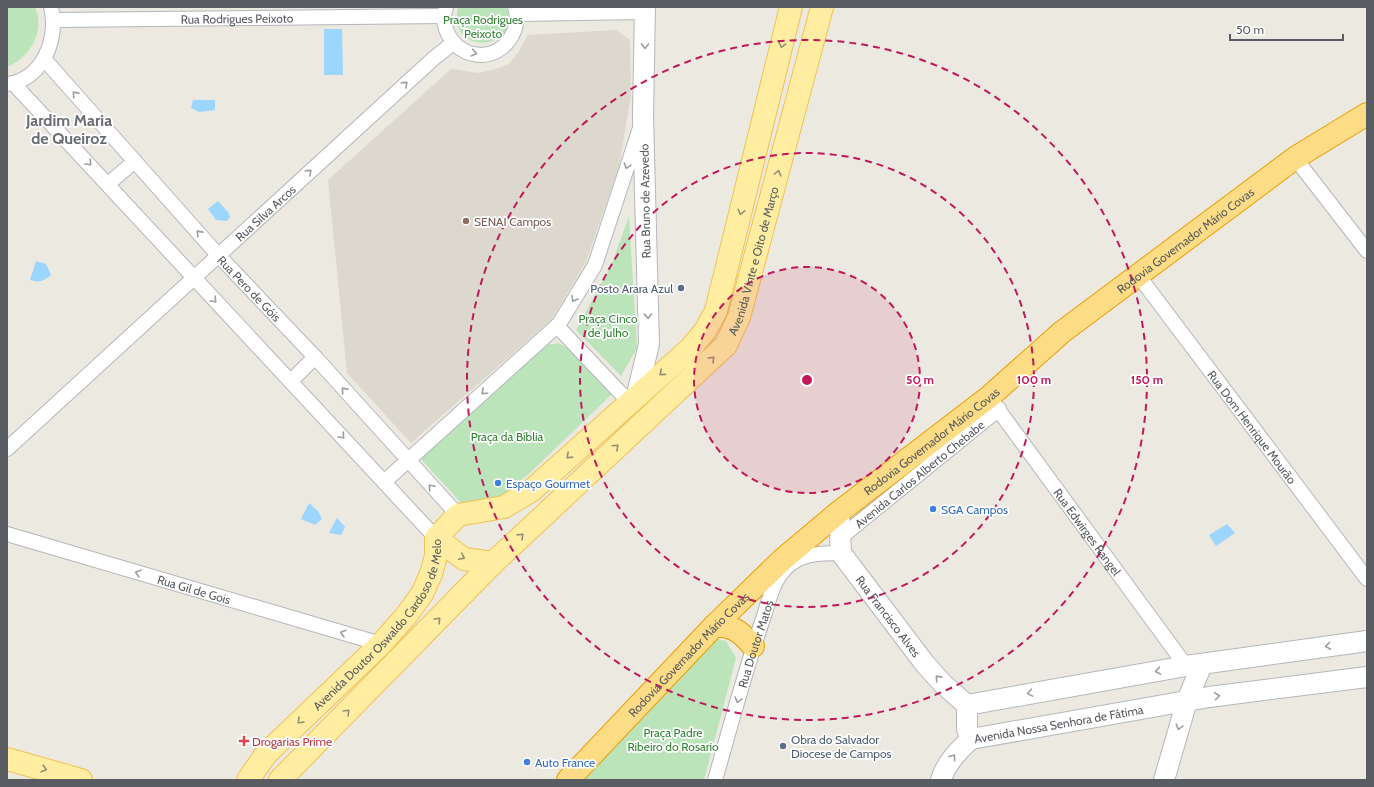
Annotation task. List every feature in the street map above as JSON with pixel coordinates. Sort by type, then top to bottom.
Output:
[{"type":"highway","name":"Rodovia Governador Mário Covas","points":[[568,780],[714,626],[782,560],[839,512],[994,403],[1062,332],[1295,158],[1367,114]]},
{"type":"highway","points":[[714,626],[724,625],[738,630],[753,646]]},
{"type":"main road","name":"Avenida Vinte e Oito de Março","points":[[633,398],[690,349],[712,322],[733,244],[791,7]]},
{"type":"main road","name":"Avenida Vinte e Oito de Março","points":[[493,562],[726,345],[739,317],[746,293],[822,7]]},
{"type":"main road","name":"Rua Bruno de Azevedo","points":[[633,398],[649,344],[643,116],[645,10]]},
{"type":"main road","points":[[733,244],[744,244],[750,250],[746,293]]},
{"type":"main road","points":[[458,515],[504,507],[531,491],[633,398]]},
{"type":"main road","points":[[839,512],[840,545]]},
{"type":"main road","name":"Avenida Doutor Oswaldo Cardoso de Melo","points":[[248,780],[266,754],[381,644],[406,616],[422,594],[436,556],[436,538],[458,515]]},
{"type":"main road","points":[[436,538],[464,559],[493,562]]},
{"type":"main road","name":"Rua Francisco Alves","points":[[840,545],[925,664],[943,684],[967,705]]},
{"type":"main road","points":[[280,780],[493,562]]},
{"type":"main road","points":[[967,705],[1194,665],[1367,641]]},
{"type":"main road","points":[[1164,780],[1187,701],[1194,665]]},
{"type":"main road","name":"Avenida Nossa Senhora de Fátima","points":[[967,705],[967,729],[971,738],[1187,701],[1367,677]]},
{"type":"main road","points":[[941,780],[944,770],[956,752],[971,738]]},
{"type":"main road","points":[[7,759],[81,780]]},
{"type":"street","points":[[453,43],[466,52],[481,55],[496,51],[508,42],[516,29],[516,10],[645,10]]},
{"type":"street","name":"Rua Rodrigues Peixoto","points":[[53,14],[445,11],[446,30],[453,43]]},
{"type":"street","points":[[53,14],[52,41],[44,59],[35,70],[10,83],[24,94],[193,278],[291,381],[436,538]]},
{"type":"street","name":"Rua Silva Arcos","points":[[7,449],[218,255],[453,43]]},
{"type":"street","name":"Rua Pero de Góis","points":[[44,59],[218,255],[315,357],[458,515]]},
{"type":"street","points":[[384,482],[557,326],[595,265],[643,116]]},
{"type":"street","points":[[1295,158],[1367,252]]},
{"type":"street","points":[[108,184],[135,161]]},
{"type":"street","name":"Rua Dom Henrique Mourão","points":[[1138,275],[1367,580]]},
{"type":"street","points":[[557,326],[633,398]]},
{"type":"street","points":[[291,381],[315,357]]},
{"type":"street","name":"Avenida Carlos Alberto Chebabe","points":[[840,545],[994,403]]},
{"type":"street","name":"Rua Edwirges Rangel","points":[[994,403],[1194,665]]},
{"type":"street","name":"Rua Gil de Gois","points":[[7,534],[381,644]]},
{"type":"street","name":"Rua Doutor Matos","points":[[715,780],[753,646],[775,583],[785,569],[800,558],[840,545]]},
{"type":"shaded area","name":"SENAI Campos","points":[[616,30],[630,40],[631,96],[619,166],[586,262],[552,319],[411,443],[347,373],[328,180],[451,69],[478,73],[509,64],[519,51],[528,35]]},
{"type":"green space","points":[[7,7],[35,7],[38,16],[38,25],[37,34],[28,51],[22,58],[7,67]]},
{"type":"green space","name":"Praça Rodrigues Peixoto","points":[[458,7],[506,7],[509,21],[505,32],[496,39],[485,43],[473,41],[463,35],[457,24]]},
{"type":"green space","name":"Praça Cinco de Julho","points":[[629,216],[637,348],[621,376],[576,330],[611,266]]},
{"type":"green space","name":"Praça da Bíblia","points":[[558,343],[570,349],[613,393],[531,472],[505,494],[483,503],[462,504],[420,458],[546,345]]},
{"type":"green space","name":"Praça Padre Ribeiro do Rosario","points":[[711,638],[726,641],[736,658],[704,780],[583,780]]},
{"type":"water","points":[[324,29],[342,29],[343,75],[324,75]]},
{"type":"water","points":[[193,100],[215,100],[215,110],[199,112],[191,108]]},
{"type":"water","points":[[218,201],[228,212],[230,217],[227,221],[216,220],[208,209]]},
{"type":"water","points":[[36,261],[46,264],[51,275],[41,281],[30,280]]},
{"type":"water","points":[[309,503],[318,511],[322,519],[315,525],[301,519]]},
{"type":"water","points":[[337,518],[345,527],[341,535],[329,533]]},
{"type":"water","points":[[1227,524],[1235,533],[1216,546],[1209,535]]},
{"type":"place","name":"SENAI Campos","points":[[466,221]]},
{"type":"place","name":"Posto Arara Azul","points":[[681,288]]},
{"type":"place","name":"Espaço Gourmet","points":[[498,483]]},
{"type":"place","name":"SGA Campos","points":[[933,509]]},
{"type":"place","name":"Drogarias Prime","points":[[244,741]]},
{"type":"place","name":"Obra do Salvador Diocese de Campos","points":[[783,746]]},
{"type":"place","name":"Auto France","points":[[527,762]]},
{"type":"district","name":"Jardim Maria de Queiroz","points":[[69,129]]}]
